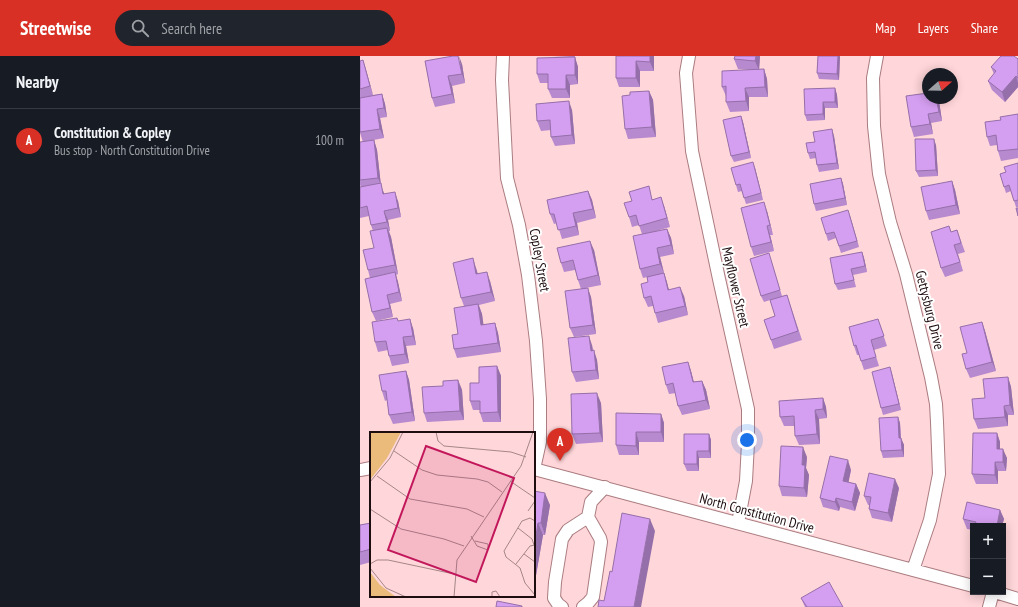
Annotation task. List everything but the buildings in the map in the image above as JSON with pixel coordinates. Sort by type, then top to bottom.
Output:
[{"type":"street","name":"Copley Street","points":[[504,56],[502,80],[507,178],[519,226],[528,275],[536,341],[540,399],[540,442],[535,464]]},
{"type":"street","name":"Mayflower Street","points":[[689,56],[686,73],[692,151],[718,279],[748,409],[746,481],[738,523]]},
{"type":"street","name":"Gettysburg Drive","points":[[876,56],[873,78],[879,174],[890,222],[906,274],[936,404],[939,474],[930,520],[913,570]]},
{"type":"street","points":[[360,470],[370,468]]},
{"type":"street","name":"North Constitution Drive","points":[[535,469],[970,585]]},
{"type":"street","points":[[583,607],[588,604],[593,597],[601,542],[588,517],[591,502],[606,487]]},
{"type":"street","points":[[562,607],[554,598],[554,582],[562,539],[568,530],[588,517]]},
{"type":"street","points":[[989,607],[993,595]]},
{"type":"street","points":[[1004,595],[1018,599]]},
{"type":"place","name":"Constitution & Copley","points":[[560,461]]}]
